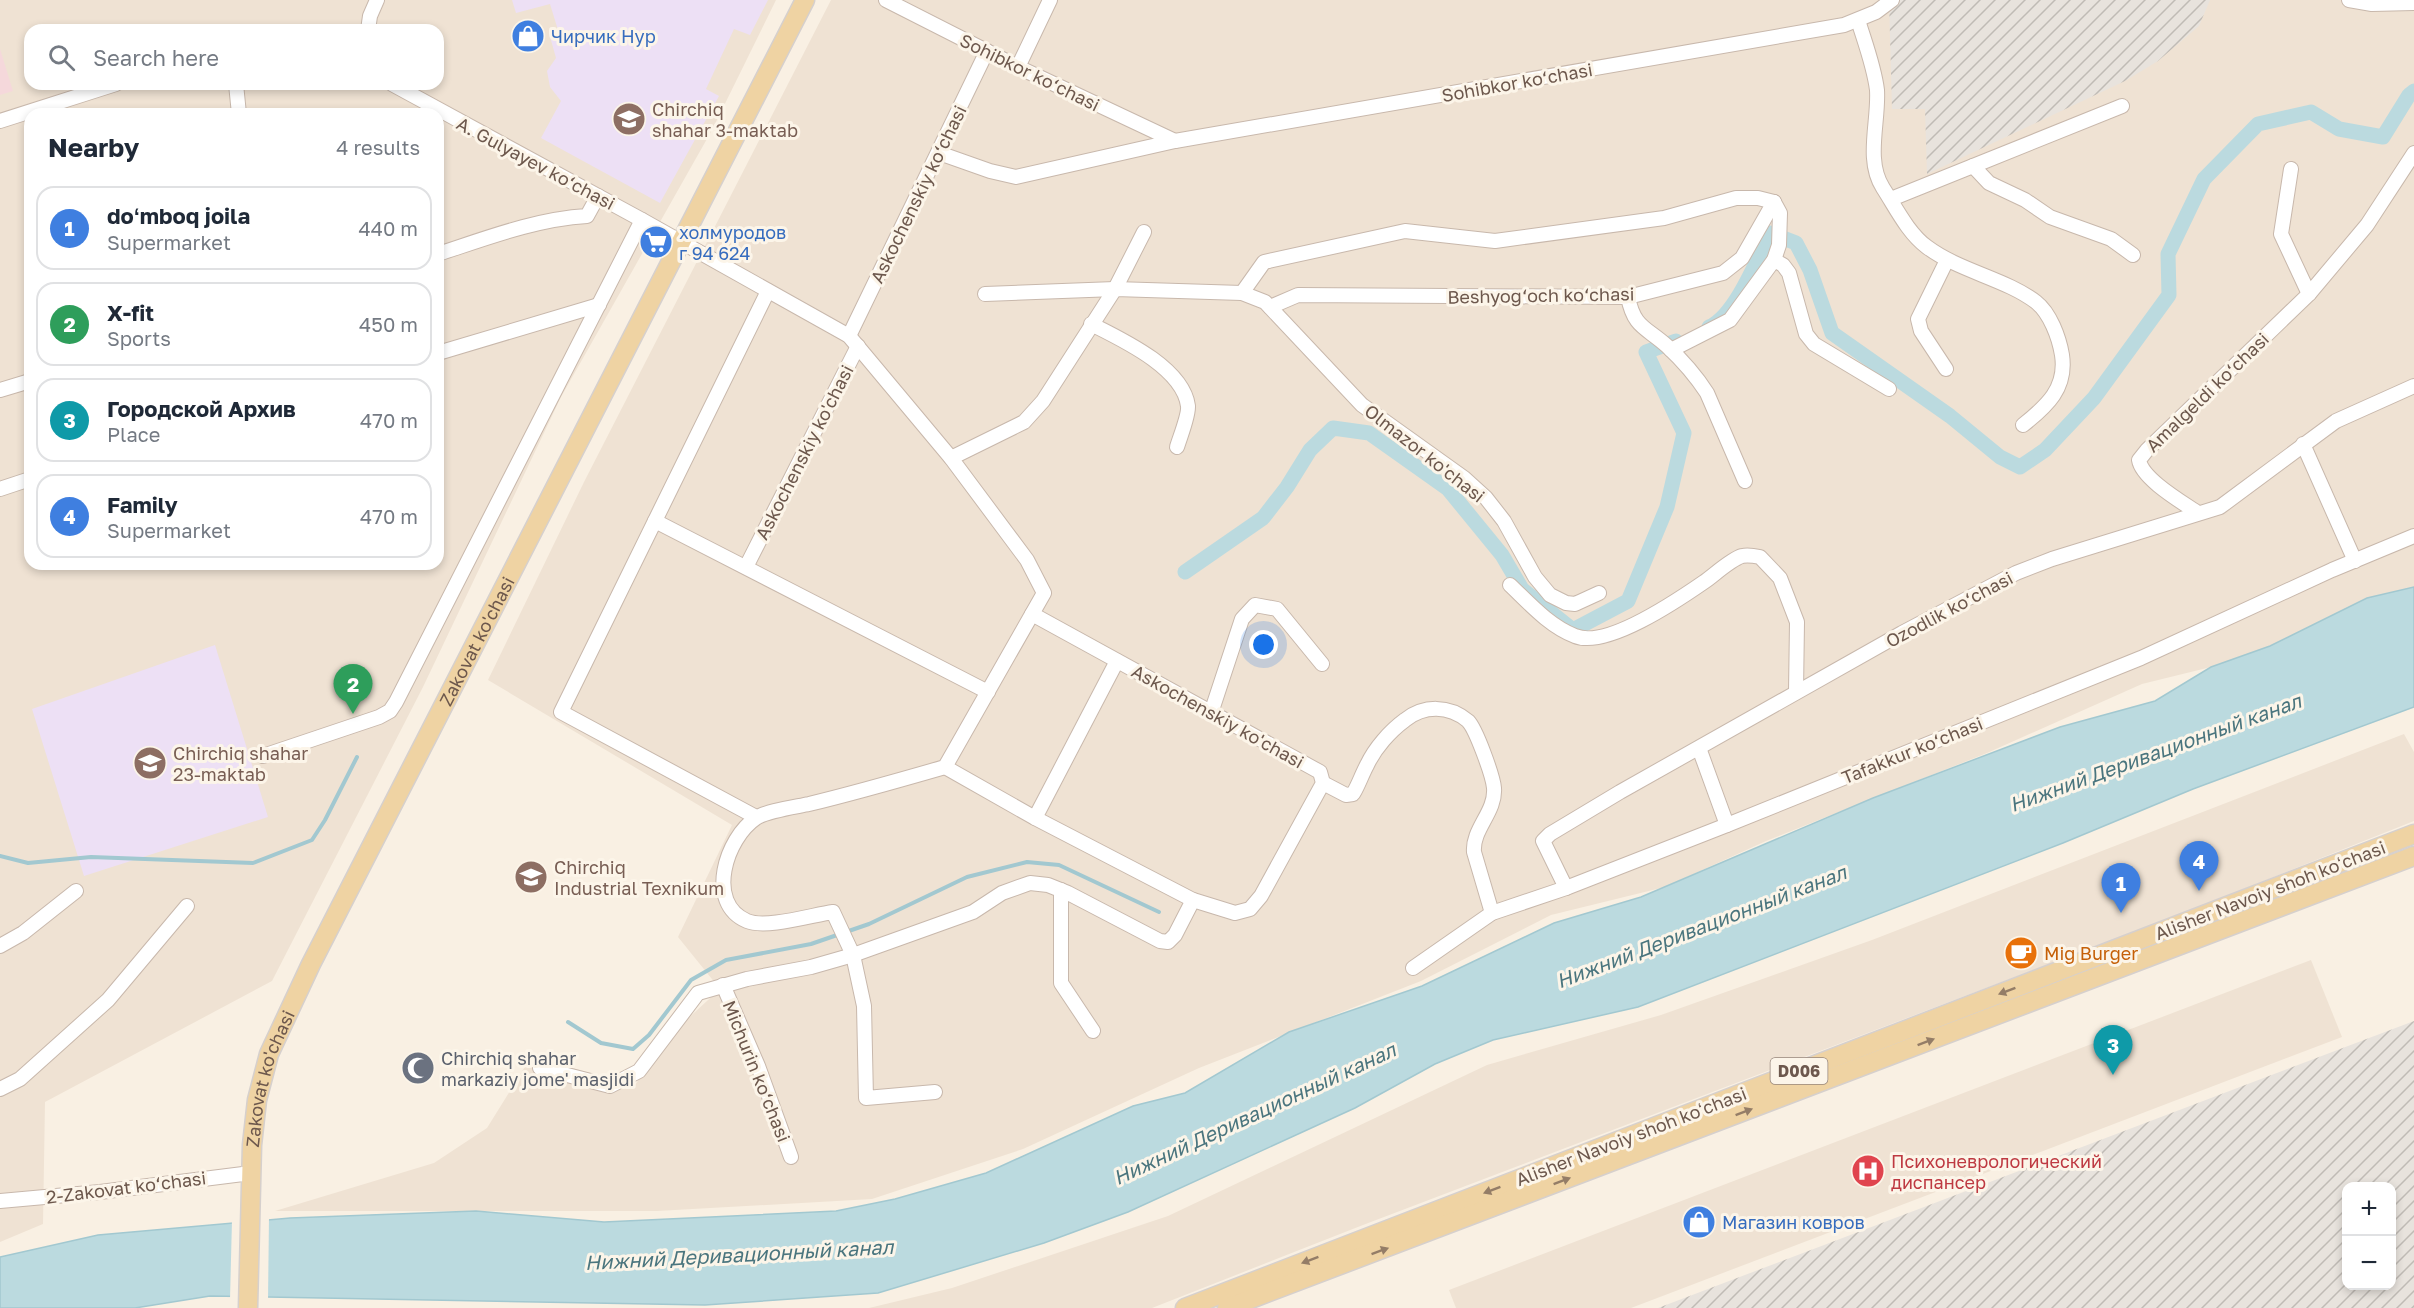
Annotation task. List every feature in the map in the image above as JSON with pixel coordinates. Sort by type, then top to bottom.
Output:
[{"type":"main road","name":"Zakovat ko'chasi","points":[[248,1308],[251,1173],[256,1100],[269,1054],[289,1009],[805,0]]},
{"type":"main road","name":"Alisher Navoiy shoh koʻchasi","points":[[1185,1308],[2414,834]]},
{"type":"main road","name":"Alisher Navoiy shoh koʻchasi","points":[[1227,1308],[2414,855]]},
{"type":"main road","points":[[2030,982],[2037,1000]]},
{"type":"street","points":[[369,24],[377,0]]},
{"type":"street","name":"Sohibkor ko‘chasi","points":[[886,0],[1018,67],[1175,141]]},
{"type":"street","points":[[1018,67],[1050,0]]},
{"type":"street","name":"Sohibkor ko‘chasi","points":[[939,153],[990,171],[1016,177],[1175,141],[1820,29],[1858,20],[1876,12],[1892,0]]},
{"type":"street","points":[[2349,0],[2372,4],[2414,3]]},
{"type":"street","points":[[1858,20],[1872,62],[1877,91],[1874,161],[1877,176],[1909,228],[1924,245],[1947,260],[2037,303],[2045,311],[2055,332],[2064,368],[2059,389],[2045,407],[2023,425]]},
{"type":"street","name":"Askochenskiy ko‘chasi","points":[[853,341],[987,51]]},
{"type":"street","points":[[41,108],[97,90]]},
{"type":"street","points":[[237,90],[238,108]]},
{"type":"street","name":"A. Gulyayev ko‘chasi","points":[[403,90],[436,108]]},
{"type":"street","points":[[1892,199],[2122,106]]},
{"type":"street","name":"A. Gulyayev ko‘chasi","points":[[444,112],[642,220],[853,341]]},
{"type":"street","points":[[0,121],[24,113]]},
{"type":"street","name":"Amalgeldi ko‘chasi","points":[[2198,513],[2156,483],[2140,468],[2139,460],[2309,294],[2367,225],[2414,153]]},
{"type":"street","points":[[1973,166],[1989,183],[2025,200],[2050,217],[2110,239],[2133,255]]},
{"type":"street","points":[[2291,169],[2281,234],[2309,294]]},
{"type":"street","points":[[444,252],[533,224],[559,218],[587,216],[598,196]]},
{"type":"street","points":[[985,294],[1115,289],[1242,293],[1264,262],[1405,231],[1495,241],[1664,218],[1736,198],[1758,198],[1777,204],[1780,213],[1779,238],[1774,260],[1730,320],[1671,350]]},
{"type":"street","name":"Beshyog‘och ko‘chasi","points":[[1270,307],[1298,295],[1628,297],[1723,273],[1743,258],[1774,202]]},
{"type":"street","points":[[263,756],[390,711],[642,220]]},
{"type":"street","points":[[951,458],[1024,422],[1043,401],[1115,289],[1144,232]]},
{"type":"street","points":[[1774,260],[1783,265],[1789,273],[1806,334],[1810,339],[1827,353],[1889,389]]},
{"type":"street","points":[[1946,369],[1921,331],[1918,319],[1947,260]]},
{"type":"street","points":[[756,817],[561,712],[768,291]]},
{"type":"street","name":"Olmazor ko'chasi","points":[[1242,293],[1265,302],[1362,405],[1464,478],[1486,498],[1504,521],[1535,577],[1550,595],[1566,603],[1575,604],[1599,593]]},
{"type":"street","points":[[1628,297],[1635,320],[1671,350],[1707,393],[1745,481]]},
{"type":"street","points":[[444,351],[599,305]]},
{"type":"street","points":[[1091,324],[1135,346],[1178,382],[1189,407],[1177,447]]},
{"type":"street","name":"Askochenskiy ko'chasi","points":[[746,567],[853,341],[951,458],[1027,560],[1044,593],[945,767]]},
{"type":"street","points":[[0,390],[24,383]]},
{"type":"street","name":"Ozodlik ko‘chasi","points":[[1566,888],[1544,845],[1546,837],[1620,792],[1902,633],[2016,573],[2052,559],[2220,507],[2336,421],[2414,386]]},
{"type":"street","points":[[2303,444],[2355,561]]},
{"type":"street","points":[[0,489],[24,480]]},
{"type":"street","points":[[655,521],[988,692]]},
{"type":"street","name":"Tafakkur ko‘chasi","points":[[1413,968],[1492,912],[1566,888],[1727,825],[2141,658],[2414,536]]},
{"type":"street","points":[[1510,585],[1536,610],[1563,630],[1577,637],[1594,639],[1617,632],[1684,596],[1742,556],[1760,556],[1780,578],[1797,622],[1796,692]]},
{"type":"street","points":[[1212,710],[1242,619],[1254,605],[1277,609],[1322,664]]},
{"type":"street","name":"Askochenskiy ko'chasi","points":[[1032,614],[1212,710],[1320,772],[1323,783]]},
{"type":"street","name":"Askochenskiy ko'chasi","points":[[1035,818],[1117,661]]},
{"type":"street","points":[[935,1092],[866,1098],[864,1006],[853,955],[832,912],[765,924],[748,922],[735,914],[726,901],[722,881],[729,854],[738,835],[756,817],[945,767],[1035,818],[1193,900],[1235,913],[1250,909],[1261,896],[1323,783],[1346,795],[1353,794],[1367,764],[1379,746],[1405,719],[1418,712],[1439,708],[1455,713],[1469,722],[1493,779],[1493,802],[1473,843],[1492,912]]},
{"type":"street","points":[[1699,748],[1727,825]]},
{"type":"street","name":"Michurin ko‘chasi","points":[[540,1068],[610,1086],[639,1071],[698,993],[723,985],[811,967],[853,955],[973,912],[1002,892],[1030,883],[1048,885],[1060,890],[1160,941],[1168,942],[1175,935],[1193,900]]},
{"type":"street","points":[[1060,890],[1061,983],[1093,1031]]},
{"type":"street","points":[[0,946],[23,933],[76,891]]},
{"type":"street","points":[[0,1089],[20,1079],[108,1000],[187,906]]},
{"type":"street","name":"Michurin ko‘chasi","points":[[723,985],[758,1066],[791,1157]]},
{"type":"street","name":"2-Zakovat ko‘chasi","points":[[0,1201],[100,1192],[251,1173]]},
{"type":"shaded area","points":[[0,0],[776,0],[712,130],[561,397],[423,687],[272,981],[45,1102],[43,1224],[0,1242]]},
{"type":"shaded area","name":"Chirchiq shahar 3-maktab","points":[[512,0],[768,0],[750,35],[734,29],[706,89],[719,96],[660,203],[541,138],[561,101],[550,87],[547,71],[556,58],[549,33],[558,30],[550,4],[516,13]]},
{"type":"shaded area","points":[[831,0],[2414,0],[2414,587],[2367,598],[2270,646],[2211,667],[2142,684],[1987,753],[1766,841],[1665,887],[1551,915],[1421,981],[1199,1068],[1023,1149],[872,1199],[657,1211],[275,1211],[434,1163],[487,1128],[531,1057],[635,1085],[669,1036],[720,989],[678,937],[732,825],[488,680],[584,482]]},
{"type":"shaded area","points":[[1889,0],[2210,0],[2199,26],[2158,61],[2125,81],[1927,174],[1925,109],[1892,109]]},
{"type":"shaded area","points":[[0,49],[13,91],[0,95]]},
{"type":"shaded area","name":"Chirchiq shahar 23-maktab","points":[[215,645],[268,817],[84,876],[32,709]]},
{"type":"shaded area","points":[[2404,734],[2414,752],[2414,821],[2196,908],[1363,1225],[1152,1308],[869,1308],[952,1288],[1168,1216],[1487,1065],[1661,1015],[1872,940]]},
{"type":"shaded area","points":[[2311,960],[2342,1037],[1631,1308],[1456,1308],[1449,1290]]},
{"type":"shaded area","points":[[2414,1021],[2414,1308],[1658,1308]]},
{"type":"water","name":"Нижний Деривационный канал","points":[[2414,587],[2414,707],[2193,789],[2063,843],[1638,1007],[1493,1040],[1435,1064],[1355,1108],[1128,1212],[1044,1243],[878,1293],[705,1305],[210,1296],[135,1308],[0,1308],[0,1257],[98,1235],[290,1218],[476,1211],[604,1222],[836,1211],[895,1199],[986,1173],[1133,1106],[1185,1093],[1289,1032],[1422,986],[1554,923],[1641,897],[1873,798],[2060,727],[2155,701],[2211,667],[2270,646],[2367,598]]},
{"type":"pier","points":[[269,1217],[268,1300],[230,1299],[232,1220]]},
{"type":"waterway","points":[[1709,327],[1719,321],[1737,299],[1770,233],[1796,243],[1810,270],[1832,333],[1950,416],[2000,457],[2020,467],[2045,450],[2094,398],[2169,295],[2168,254],[2204,179],[2258,124],[2311,112],[2339,129],[2383,137],[2409,95],[2414,91]]},
{"type":"waterway","points":[[1185,572],[1263,518],[1287,487],[1310,450],[1333,428],[1369,433],[1448,489],[1502,555],[1522,589],[1573,630],[1628,601],[1667,507],[1684,433],[1646,352],[1676,341]]},
{"type":"waterway","points":[[0,856],[28,863],[91,857],[253,863],[312,840],[325,820],[357,757]]},
{"type":"waterway","points":[[568,1022],[601,1043],[633,1049],[649,1035],[691,980],[726,960],[811,944],[869,924],[967,877],[1027,862],[1059,865],[1159,912]]},
{"type":"place","name":"Чирчик Нур","points":[[528,36]]},
{"type":"place","name":"Chirchiq shahar 3-maktab","points":[[629,119]]},
{"type":"place","name":"холмуродов г 94 624","points":[[656,242]]},
{"type":"place","name":"X-fit","points":[[353,714]]},
{"type":"place","name":"Chirchiq shahar 23-maktab","points":[[150,763]]},
{"type":"place","name":"Chirchiq Industrial Texnikum","points":[[531,877]]},
{"type":"place","name":"Family","points":[[2199,891]]},
{"type":"place","name":"doʻmboq joila","points":[[2121,913]]},
{"type":"place","name":"Mig Burger","points":[[2021,953]]},
{"type":"place","name":"Chirchiq shahar markaziy jome' masjidi","points":[[418,1068]]},
{"type":"place","name":"Городской Архив","points":[[2113,1075]]},
{"type":"place","name":"Психоневрологический диспансер","points":[[1868,1171]]},
{"type":"place","name":"Магазин ковров","points":[[1699,1222]]}]
